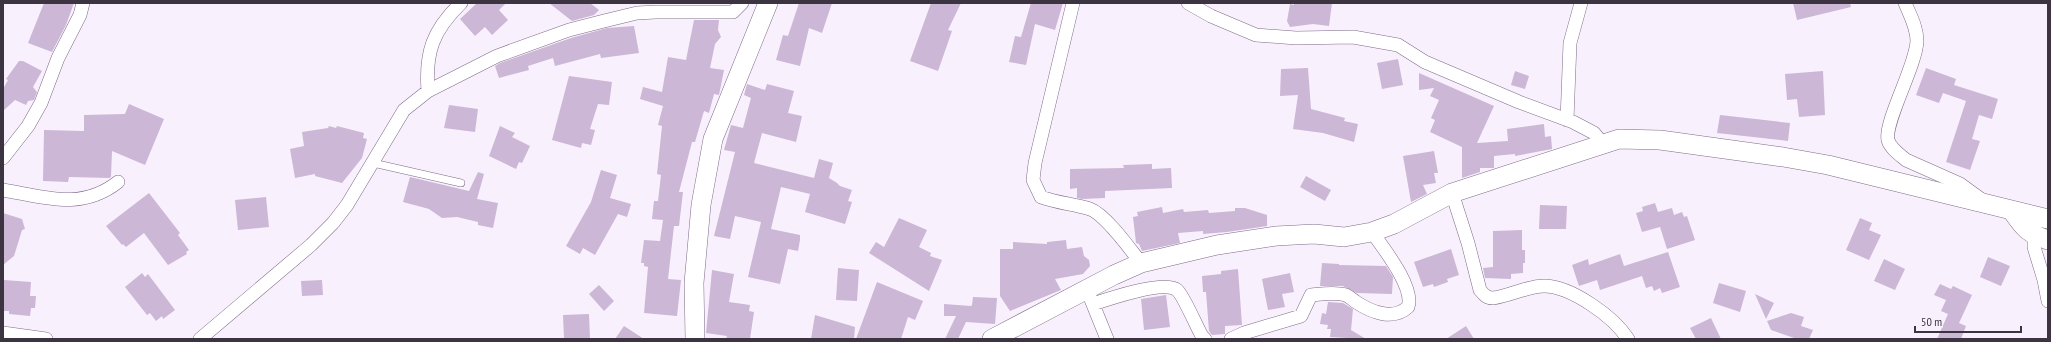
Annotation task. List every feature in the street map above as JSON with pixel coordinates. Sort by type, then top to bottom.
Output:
[{"type":"street","points":[[3,158],[28,126],[42,103],[58,58],[80,15],[83,3]]},
{"type":"street","points":[[428,91],[427,77],[432,43],[439,27],[461,3]]},
{"type":"street","points":[[200,339],[310,245],[327,228],[347,205],[373,163],[394,124],[404,110],[428,91],[497,56],[569,30],[637,13],[674,11],[733,12],[742,3]]},
{"type":"street","points":[[695,339],[694,283],[701,205],[713,139],[768,3]]},
{"type":"street","points":[[1073,3],[1060,51],[1034,163],[1033,180],[1042,197],[1058,203],[1091,209],[1112,227],[1141,263]]},
{"type":"street","points":[[1188,3],[1211,16],[1256,35],[1296,38],[1353,37],[1398,44],[1425,62],[1518,102],[1567,120],[1594,133],[1603,144]]},
{"type":"street","points":[[1567,120],[1570,43],[1581,3]]},
{"type":"street","points":[[1905,3],[1916,29],[1917,41],[1912,64],[1888,129],[1888,140],[1906,160],[1960,184],[1985,203]]},
{"type":"street","points":[[992,339],[1090,297],[1141,263],[1217,244],[1276,236],[1314,234],[1344,237],[1372,232],[1394,224],[1452,193],[1619,138],[1636,138],[1742,150],[1828,166],[2048,219]]},
{"type":"street","points":[[3,190],[38,197],[71,200],[90,198],[105,192],[118,182]]},
{"type":"street","points":[[1452,193],[1468,243],[1480,290],[1483,294],[1488,298],[1493,298],[1538,287],[1553,287],[1600,309],[1614,321],[1628,339]]},
{"type":"street","points":[[2012,211],[2025,229],[2041,238],[2034,247],[2044,280],[2048,301]]},
{"type":"street","points":[[1231,339],[1244,333],[1301,316],[1311,295],[1330,293],[1346,295],[1373,311],[1389,314],[1403,312],[1408,307],[1410,295],[1390,257],[1372,232]]},
{"type":"street","points":[[1090,297],[1127,294],[1168,286],[1178,291],[1205,339]]},
{"type":"street","points":[[1090,297],[1107,339]]},
{"type":"street","points":[[3,333],[46,339]]},
{"type":"lane","points":[[373,163],[461,183]]},
{"type":"building","points":[[44,3],[74,3],[66,25],[52,52],[28,43]]},
{"type":"building","points":[[477,3],[506,3],[499,10],[508,20],[492,35],[485,27],[475,36],[460,19]]},
{"type":"building","points":[[549,3],[590,3],[599,10],[594,15],[572,21]]},
{"type":"building","points":[[799,3],[832,3],[822,33],[809,28],[800,66],[776,60],[783,35],[788,36]]},
{"type":"building","points":[[931,3],[961,3],[948,30],[952,31],[938,71],[910,61]]},
{"type":"building","points":[[1031,3],[1063,3],[1055,30],[1035,24],[1026,65],[1009,62],[1015,36],[1021,37]]},
{"type":"building","points":[[1294,3],[1332,3],[1329,26],[1313,24],[1290,27],[1287,21],[1290,4],[1294,5]]},
{"type":"building","points":[[1793,3],[1850,3],[1851,7],[1797,20]]},
{"type":"building","points":[[694,20],[719,20],[718,30],[721,37],[715,44],[710,68],[724,70],[719,95],[714,94],[709,113],[704,111],[695,142],[692,142],[679,192],[683,192],[679,226],[674,226],[668,279],[681,280],[677,316],[644,313],[648,267],[644,266],[644,263],[641,263],[644,240],[660,241],[663,220],[652,219],[654,201],[658,201],[661,175],[657,174],[662,126],[658,125],[663,106],[640,99],[643,87],[662,92],[668,57],[686,60]]},
{"type":"building","points":[[634,26],[639,53],[601,58],[600,54],[555,66],[553,58],[528,66],[529,70],[499,78],[495,66],[500,63],[571,38],[607,28]]},
{"type":"building","points":[[1398,59],[1403,85],[1382,89],[1377,63]]},
{"type":"building","points":[[19,61],[23,61],[42,71],[33,87],[37,92],[34,100],[28,101],[26,105],[15,100],[3,111],[3,89],[8,80],[6,79]]},
{"type":"building","points":[[1308,68],[1311,109],[1345,118],[1344,121],[1358,124],[1354,142],[1323,133],[1293,129],[1298,95],[1280,96],[1281,69]]},
{"type":"building","points":[[1926,68],[1956,79],[1954,85],[1998,99],[1992,119],[1979,115],[1972,139],[1980,141],[1970,170],[1946,162],[1966,101],[1943,93],[1939,103],[1916,95]]},
{"type":"building","points":[[1515,71],[1529,76],[1525,89],[1511,85]]},
{"type":"building","points":[[1823,71],[1825,115],[1799,117],[1797,99],[1787,100],[1785,74]]},
{"type":"building","points":[[1419,73],[1494,106],[1477,143],[1508,141],[1507,129],[1544,124],[1545,137],[1551,136],[1552,149],[1515,156],[1515,154],[1494,156],[1494,168],[1480,168],[1480,172],[1462,178],[1462,147],[1430,132],[1435,120],[1431,118],[1439,100],[1430,96],[1434,88],[1419,90]]},
{"type":"building","points":[[569,76],[612,82],[609,105],[598,104],[590,129],[595,130],[591,145],[582,143],[581,148],[552,140]]},
{"type":"building","points":[[747,84],[765,90],[767,84],[794,91],[788,113],[802,116],[796,142],[762,133],[754,163],[814,178],[819,159],[833,163],[829,178],[840,186],[852,190],[848,201],[852,202],[845,224],[805,212],[810,194],[781,187],[771,229],[800,235],[800,240],[798,251],[788,249],[780,284],[748,277],[761,222],[735,216],[730,239],[714,236],[735,152],[724,150],[731,125],[743,128],[751,98],[744,95]]},
{"type":"building","points":[[129,104],[164,119],[145,165],[112,151],[111,177],[109,178],[69,177],[68,182],[43,181],[44,130],[84,131],[84,115],[125,114]]},
{"type":"building","points":[[449,105],[478,109],[475,132],[444,128]]},
{"type":"building","points":[[1720,115],[1790,123],[1788,141],[1717,133]]},
{"type":"building","points":[[329,126],[336,128],[337,126],[364,133],[363,138],[367,139],[362,158],[342,183],[315,176],[315,174],[295,178],[290,149],[304,146],[302,132],[328,128]]},
{"type":"building","points":[[500,126],[515,133],[512,137],[530,146],[522,163],[519,162],[516,169],[489,156]]},
{"type":"building","points":[[1434,151],[1438,173],[1434,173],[1436,183],[1423,185],[1427,194],[1411,202],[1403,156]]},
{"type":"building","points":[[1152,164],[1152,169],[1171,168],[1172,188],[1105,191],[1105,198],[1082,199],[1077,198],[1077,188],[1070,189],[1070,169],[1124,168],[1123,165]]},
{"type":"building","points":[[601,170],[617,175],[610,198],[631,204],[627,217],[618,214],[595,255],[583,248],[580,254],[566,246],[591,202]]},
{"type":"building","points":[[478,172],[484,174],[477,199],[498,203],[493,228],[478,225],[478,222],[457,217],[442,218],[429,209],[403,202],[410,177],[469,191]]},
{"type":"building","points":[[1306,176],[1331,190],[1325,201],[1300,187]]},
{"type":"building","points":[[149,193],[180,233],[178,235],[189,250],[186,252],[187,254],[168,265],[144,233],[126,247],[123,244],[122,245],[106,226]]},
{"type":"building","points":[[266,197],[269,227],[238,230],[235,200]]},
{"type":"building","points":[[1655,203],[1658,212],[1672,208],[1674,215],[1682,212],[1684,217],[1687,216],[1695,240],[1667,249],[1660,227],[1642,232],[1636,213],[1643,211],[1642,207]]},
{"type":"building","points":[[1540,205],[1567,206],[1566,229],[1539,229]]},
{"type":"building","points":[[1162,207],[1163,213],[1183,209],[1184,212],[1208,210],[1209,213],[1235,211],[1235,208],[1245,208],[1267,215],[1267,226],[1203,234],[1203,231],[1178,233],[1180,243],[1142,251],[1139,244],[1136,243],[1133,217],[1138,216],[1137,212]]},
{"type":"building","points":[[3,213],[22,219],[25,229],[22,230],[14,256],[3,265]]},
{"type":"building","points":[[899,218],[927,230],[919,247],[931,253],[930,256],[942,260],[929,291],[869,253],[876,242],[884,247]]},
{"type":"building","points":[[1860,218],[1872,223],[1869,230],[1881,235],[1869,260],[1846,250]]},
{"type":"building","points":[[1522,230],[1522,250],[1525,250],[1523,273],[1511,274],[1511,279],[1485,278],[1483,268],[1493,267],[1493,231]]},
{"type":"building","points":[[1066,240],[1067,249],[1082,247],[1084,256],[1089,260],[1090,266],[1083,274],[1055,279],[1061,290],[1010,311],[1000,296],[1000,249],[1013,249],[1013,242],[1047,244],[1047,242]]},
{"type":"building","points":[[1451,249],[1459,275],[1447,279],[1448,282],[1434,287],[1433,284],[1423,287],[1414,262]]},
{"type":"building","points":[[1668,252],[1680,287],[1662,293],[1660,288],[1654,291],[1652,286],[1646,288],[1642,276],[1600,290],[1597,280],[1579,286],[1572,265],[1588,259],[1589,265],[1620,254],[1624,266]]},
{"type":"building","points":[[1988,257],[2010,266],[2001,286],[1980,277]]},
{"type":"building","points":[[1884,259],[1905,269],[1895,290],[1874,281]]},
{"type":"building","points":[[1322,263],[1339,265],[1386,266],[1393,277],[1392,294],[1357,293],[1343,286],[1320,286]]},
{"type":"building","points":[[838,268],[859,270],[857,301],[836,300]]},
{"type":"building","points":[[1238,269],[1242,325],[1225,326],[1225,334],[1212,335],[1209,331],[1206,292],[1203,292],[1202,276],[1221,274],[1221,271]]},
{"type":"building","points":[[712,270],[734,274],[729,302],[750,305],[749,311],[754,312],[750,339],[726,339],[727,336],[706,333]]},
{"type":"building","points":[[142,273],[145,277],[148,274],[175,310],[163,319],[162,316],[156,321],[150,313],[147,315],[125,287]]},
{"type":"building","points":[[1290,273],[1294,292],[1282,294],[1285,307],[1268,310],[1262,279]]},
{"type":"building","points":[[4,280],[31,282],[30,296],[36,296],[35,308],[31,308],[30,316],[9,314],[9,311],[3,311]]},
{"type":"building","points":[[322,280],[323,295],[302,296],[301,281]]},
{"type":"building","points":[[877,282],[923,301],[915,320],[908,317],[901,339],[856,339]]},
{"type":"building","points":[[1719,283],[1746,291],[1740,312],[1713,303]]},
{"type":"building","points":[[1940,284],[1951,289],[1953,286],[1972,295],[1959,323],[1966,326],[1961,339],[1937,339],[1948,314],[1941,311],[1946,300],[1934,295]]},
{"type":"building","points":[[599,285],[614,301],[604,311],[589,294]]},
{"type":"building","points":[[1755,294],[1774,303],[1766,319]]},
{"type":"building","points":[[1166,295],[1170,327],[1144,330],[1141,299]]},
{"type":"building","points":[[973,297],[997,298],[995,324],[966,322],[958,339],[945,339],[956,316],[944,316],[944,304],[971,306]]},
{"type":"building","points":[[1328,302],[1343,303],[1353,309],[1351,330],[1366,339],[1330,337],[1331,329],[1327,329],[1328,325],[1320,324],[1322,313],[1326,314]]},
{"type":"building","points":[[1791,313],[1804,317],[1801,326],[1813,330],[1809,339],[1797,339],[1771,330],[1767,321]]},
{"type":"building","points":[[589,314],[590,339],[564,339],[563,315]]},
{"type":"building","points":[[815,315],[855,327],[854,339],[811,339]]},
{"type":"building","points":[[1711,318],[1721,339],[1696,339],[1690,328]]},
{"type":"building","points":[[624,326],[644,339],[615,339]]},
{"type":"building","points":[[1466,326],[1474,339],[1446,339]]}]
